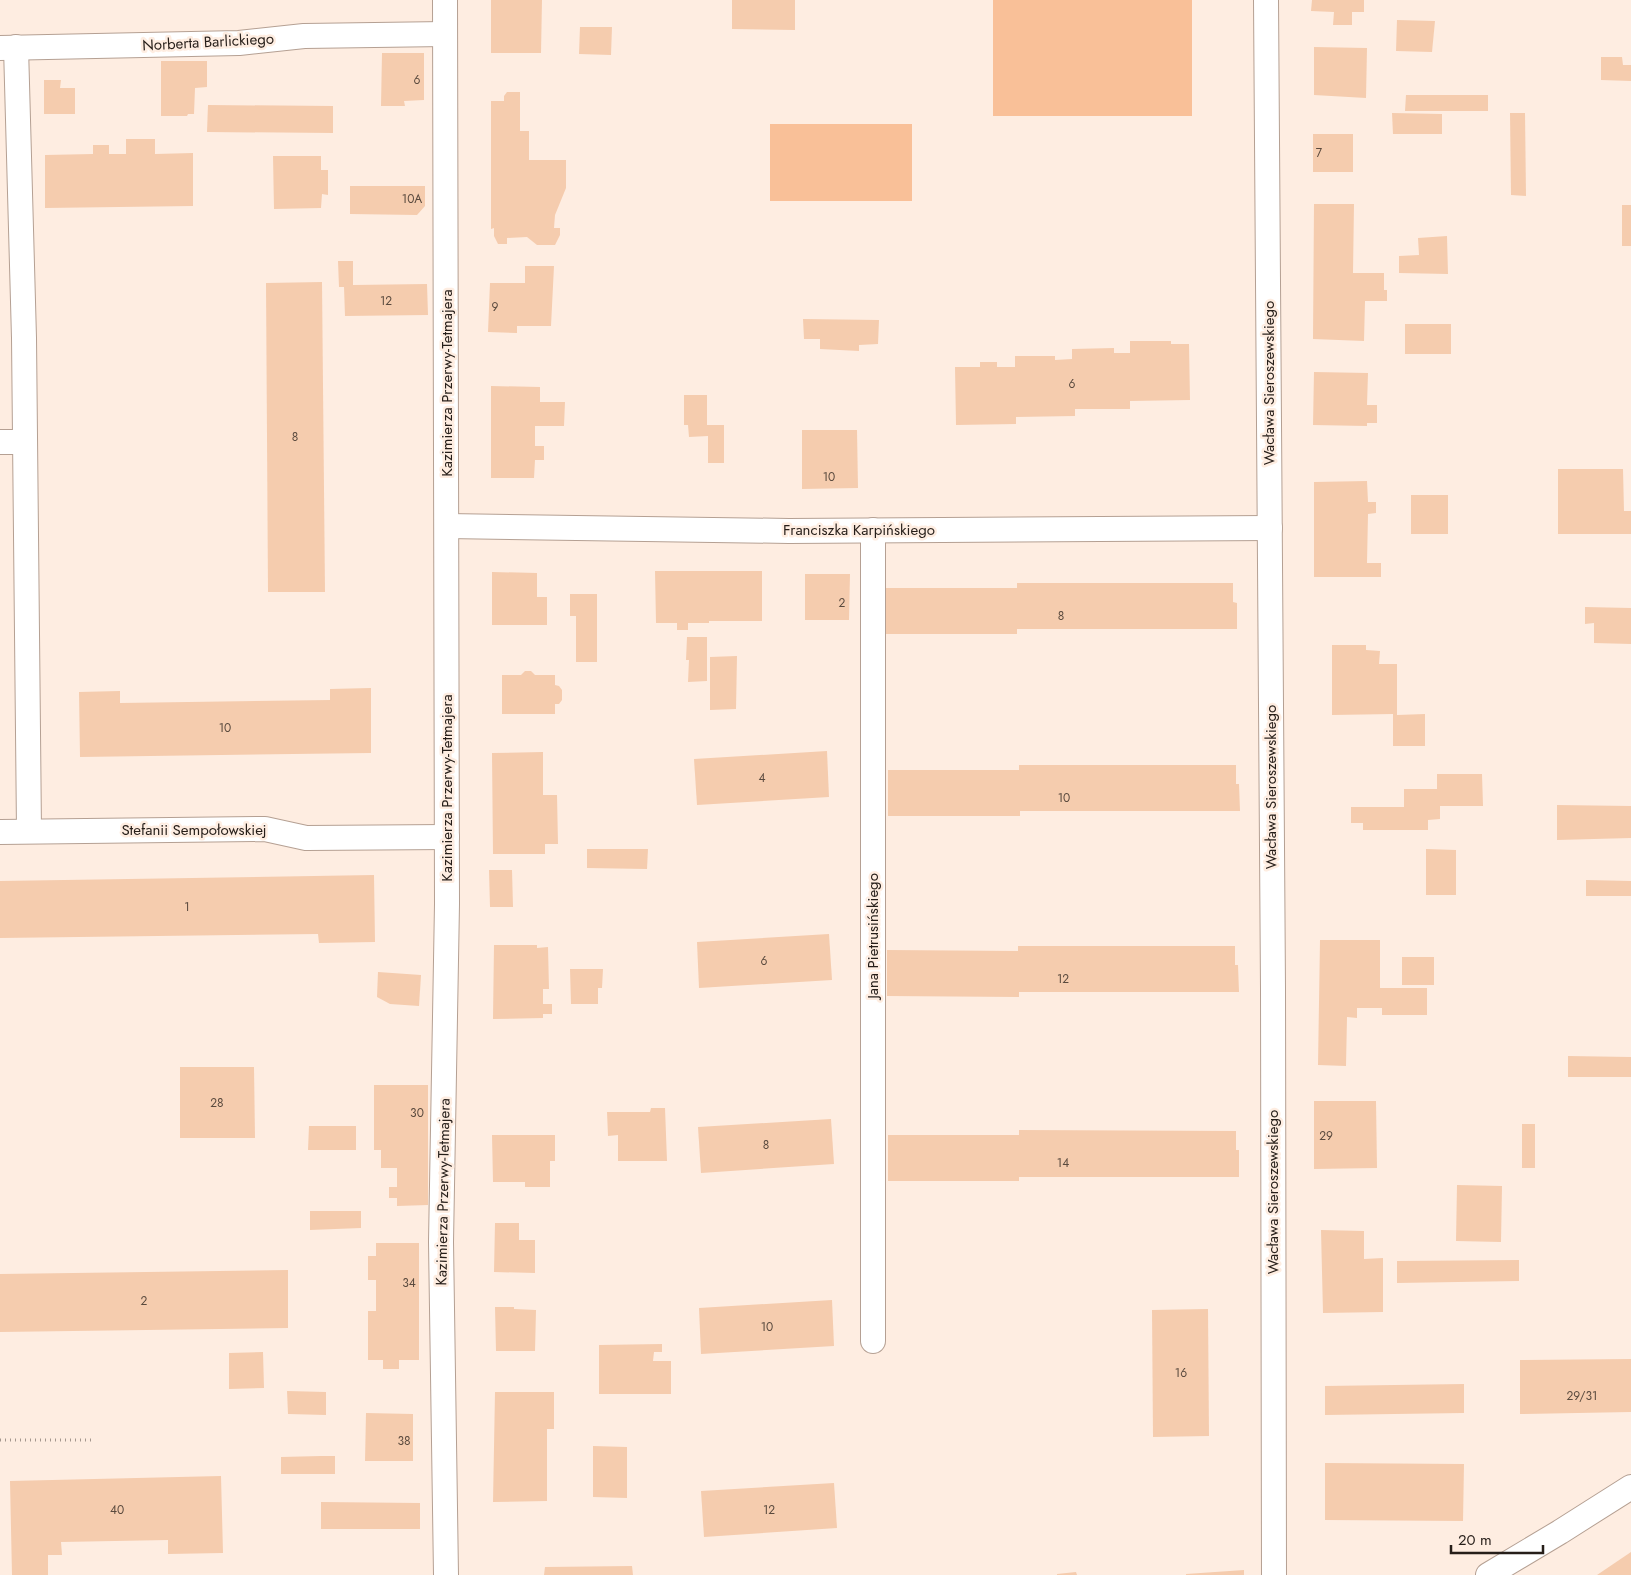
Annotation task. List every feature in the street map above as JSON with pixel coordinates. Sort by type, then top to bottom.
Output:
[{"type":"street","name":"Kazimierza Przerwy-Tetmajera","points":[[445,0],[448,904],[441,1242],[446,1575]]},
{"type":"street","name":"Wacława Sieroszewskiego","points":[[1266,0],[1273,988],[1274,1575]]},
{"type":"street","name":"Norberta Barlickiego","points":[[8,48],[239,43],[304,36],[445,34]]},
{"type":"street","points":[[8,48],[24,338],[30,831]]},
{"type":"street","points":[[0,442],[25,442]]},
{"type":"street","name":"Franciszka Karpińskiego","points":[[447,526],[789,531],[1270,528]]},
{"type":"street","name":"Jana Pietrusińskiego","points":[[873,530],[873,1341]]},
{"type":"street","name":"Stefanii Sempołowskiej","points":[[0,832],[265,829],[306,838],[447,837]]},
{"type":"street","points":[[1488,1575],[1631,1487]]},
{"type":"path","points":[[0,1440],[93,1440]]},
{"type":"shaded area","points":[[993,0],[1192,0],[1192,116],[993,116]]},
{"type":"shaded area","points":[[770,124],[912,124],[912,201],[770,201]]},
{"type":"building","points":[[491,0],[542,0],[541,53],[491,53]]},
{"type":"building","points":[[732,0],[795,0],[795,30],[732,29]]},
{"type":"building","points":[[1312,0],[1364,0],[1364,12],[1352,12],[1352,25],[1333,25],[1334,12],[1311,11]]},
{"type":"building","points":[[1397,20],[1435,21],[1432,52],[1396,51]]},
{"type":"building","points":[[580,27],[612,27],[611,55],[579,54]]},
{"type":"building","points":[[1314,47],[1367,48],[1366,98],[1314,95]]},
{"type":"building","points":[[382,53],[424,53],[424,100],[404,101],[405,106],[381,106]]},
{"type":"building","points":[[1601,57],[1622,57],[1623,65],[1631,65],[1631,81],[1601,80]]},
{"type":"building","points":[[161,61],[207,61],[207,87],[195,88],[194,114],[188,114],[187,116],[161,116]]},
{"type":"building","points":[[44,80],[61,80],[60,88],[75,88],[75,114],[44,114]]},
{"type":"building","points":[[507,92],[520,92],[520,131],[529,131],[529,160],[566,160],[566,188],[555,215],[554,228],[560,228],[560,235],[555,245],[537,245],[527,237],[507,238],[507,244],[498,244],[494,236],[494,228],[491,229],[491,101],[504,101],[504,96]]},
{"type":"building","points":[[1406,95],[1488,95],[1488,111],[1405,111]]},
{"type":"building","points":[[208,105],[333,106],[333,133],[207,132]]},
{"type":"building","points":[[1392,113],[1442,114],[1442,134],[1393,134]]},
{"type":"building","points":[[1510,113],[1525,113],[1526,196],[1511,195]]},
{"type":"building","points":[[1313,134],[1353,134],[1353,172],[1313,172]]},
{"type":"building","points":[[126,139],[155,139],[155,154],[193,153],[193,206],[45,208],[45,155],[93,154],[93,145],[109,145],[109,154],[126,154]]},
{"type":"building","points":[[273,156],[321,156],[321,170],[328,170],[328,195],[322,194],[321,208],[274,209]]},
{"type":"building","points":[[350,186],[425,186],[425,206],[417,215],[350,214]]},
{"type":"building","points":[[1314,204],[1354,204],[1353,273],[1384,273],[1384,290],[1387,290],[1387,301],[1365,301],[1364,341],[1313,339]]},
{"type":"building","points":[[1622,205],[1631,205],[1631,246],[1622,246]]},
{"type":"building","points":[[1447,236],[1448,274],[1399,273],[1399,256],[1419,255],[1418,238]]},
{"type":"building","points":[[338,261],[353,261],[353,285],[427,284],[428,315],[345,316],[344,287],[339,287]]},
{"type":"building","points":[[525,266],[554,266],[551,326],[517,326],[517,333],[488,332],[490,283],[525,283]]},
{"type":"building","points":[[322,282],[325,592],[268,592],[266,283]]},
{"type":"building","points":[[803,319],[879,320],[878,344],[859,345],[859,351],[820,349],[820,339],[804,339]]},
{"type":"building","points":[[1405,324],[1451,324],[1451,354],[1405,354]]},
{"type":"building","points":[[1130,341],[1171,341],[1171,344],[1189,344],[1190,400],[1130,401],[1130,409],[1075,409],[1075,416],[1016,417],[1016,424],[956,425],[955,367],[980,367],[980,362],[997,362],[997,367],[1015,367],[1015,356],[1055,356],[1055,360],[1072,359],[1072,349],[1114,348],[1114,353],[1130,353]]},
{"type":"building","points":[[1314,372],[1368,373],[1367,405],[1377,405],[1377,423],[1367,423],[1367,426],[1313,425]]},
{"type":"building","points":[[491,386],[540,387],[540,402],[565,402],[564,426],[535,426],[535,446],[544,446],[544,460],[535,460],[534,478],[491,478]]},
{"type":"building","points":[[684,395],[707,395],[707,425],[724,425],[724,463],[708,463],[708,436],[689,437],[688,425],[684,425]]},
{"type":"building","points":[[802,430],[857,430],[858,488],[802,489]]},
{"type":"building","points":[[1558,469],[1623,469],[1624,511],[1631,511],[1631,534],[1558,534]]},
{"type":"building","points":[[1367,481],[1368,502],[1376,502],[1376,513],[1368,514],[1367,563],[1381,563],[1381,577],[1314,577],[1314,482]]},
{"type":"building","points":[[1411,495],[1448,495],[1448,534],[1411,534]]},
{"type":"building","points":[[655,571],[762,571],[762,621],[688,623],[688,630],[677,630],[677,623],[656,623]]},
{"type":"building","points":[[492,572],[537,573],[537,597],[547,597],[547,625],[492,625]]},
{"type":"building","points":[[805,574],[850,574],[849,620],[805,620]]},
{"type":"building","points":[[1017,583],[1233,583],[1233,602],[1237,603],[1237,629],[1017,629],[1017,634],[885,634],[886,588],[1017,588]]},
{"type":"building","points":[[570,594],[597,594],[597,662],[576,662],[576,616],[570,616]]},
{"type":"building","points":[[1585,607],[1631,608],[1631,644],[1594,643],[1594,623],[1585,624]]},
{"type":"building","points":[[687,637],[707,637],[707,681],[688,682],[689,660],[686,660]]},
{"type":"building","points":[[1332,645],[1366,645],[1366,650],[1380,651],[1379,664],[1397,664],[1397,715],[1425,714],[1425,746],[1393,746],[1393,714],[1332,715]]},
{"type":"building","points":[[737,656],[736,709],[710,710],[710,657]]},
{"type":"building","points":[[525,671],[531,671],[535,675],[555,675],[555,685],[559,686],[562,690],[562,700],[559,704],[555,704],[555,714],[502,714],[502,675],[521,675]]},
{"type":"building","points":[[371,688],[371,753],[80,757],[79,692],[120,691],[120,703],[330,700],[330,689]]},
{"type":"building","points":[[827,751],[829,797],[697,805],[694,759]]},
{"type":"building","points":[[543,752],[543,795],[557,795],[558,844],[545,844],[545,854],[493,854],[492,753]]},
{"type":"building","points":[[1019,765],[1236,765],[1236,784],[1239,784],[1240,811],[1020,811],[1020,816],[888,816],[888,770],[1019,770]]},
{"type":"building","points":[[1437,774],[1482,774],[1483,806],[1440,806],[1440,819],[1428,820],[1428,830],[1363,830],[1363,823],[1351,823],[1351,807],[1404,807],[1404,789],[1437,789]]},
{"type":"building","points":[[1557,805],[1631,806],[1631,838],[1557,840]]},
{"type":"building","points":[[587,849],[648,849],[647,869],[587,868]]},
{"type":"building","points":[[1426,849],[1456,850],[1456,895],[1426,895]]},
{"type":"building","points":[[489,870],[512,870],[513,907],[490,907]]},
{"type":"building","points":[[374,875],[375,942],[319,943],[318,934],[0,938],[0,881]]},
{"type":"building","points":[[1586,880],[1631,881],[1631,896],[1586,896]]},
{"type":"building","points":[[829,934],[832,980],[699,988],[697,942]]},
{"type":"building","points":[[1320,940],[1380,940],[1380,988],[1427,988],[1427,1015],[1382,1015],[1382,1008],[1357,1008],[1357,1018],[1347,1017],[1346,1066],[1318,1065]]},
{"type":"building","points":[[494,945],[537,945],[537,948],[548,947],[549,989],[543,989],[543,1004],[552,1004],[552,1014],[543,1014],[543,1018],[493,1019]]},
{"type":"building","points":[[1018,946],[1235,946],[1235,965],[1238,965],[1239,992],[1019,992],[1019,997],[887,996],[887,950],[1018,951]]},
{"type":"building","points":[[1402,957],[1434,957],[1434,985],[1402,985]]},
{"type":"building","points":[[570,969],[603,969],[602,988],[598,988],[598,1004],[571,1004]]},
{"type":"building","points":[[378,972],[421,975],[419,1006],[390,1004],[377,997]]},
{"type":"building","points":[[1568,1056],[1631,1057],[1631,1077],[1568,1077]]},
{"type":"building","points":[[180,1067],[254,1067],[255,1138],[180,1138]]},
{"type":"building","points":[[374,1085],[428,1085],[428,1205],[397,1206],[397,1198],[389,1198],[389,1187],[397,1187],[397,1168],[381,1168],[381,1150],[374,1150]]},
{"type":"building","points":[[1314,1101],[1376,1101],[1377,1168],[1314,1169]]},
{"type":"building","points":[[651,1108],[665,1108],[667,1161],[618,1161],[618,1135],[608,1136],[607,1112],[650,1112]]},
{"type":"building","points":[[831,1119],[834,1164],[701,1173],[698,1127]]},
{"type":"building","points":[[1522,1124],[1535,1124],[1535,1168],[1522,1168]]},
{"type":"building","points":[[309,1126],[356,1126],[356,1150],[308,1150]]},
{"type":"building","points":[[1019,1130],[1236,1131],[1236,1150],[1239,1150],[1239,1177],[1019,1177],[1019,1181],[888,1181],[888,1135],[1019,1135]]},
{"type":"building","points":[[492,1135],[555,1135],[555,1161],[550,1161],[550,1187],[525,1187],[525,1182],[493,1182]]},
{"type":"building","points":[[1457,1185],[1502,1186],[1501,1242],[1456,1241]]},
{"type":"building","points":[[310,1211],[361,1211],[361,1228],[310,1230]]},
{"type":"building","points":[[495,1223],[519,1223],[519,1240],[535,1240],[535,1273],[494,1272]]},
{"type":"building","points":[[1321,1230],[1364,1231],[1364,1259],[1383,1258],[1383,1312],[1323,1313]]},
{"type":"building","points":[[376,1243],[419,1243],[419,1360],[399,1360],[399,1369],[383,1369],[383,1360],[368,1360],[368,1311],[376,1311],[376,1280],[368,1280],[368,1256],[376,1256]]},
{"type":"building","points":[[1519,1260],[1519,1281],[1397,1283],[1397,1261]]},
{"type":"building","points":[[288,1270],[288,1328],[0,1332],[0,1274]]},
{"type":"building","points":[[832,1300],[834,1346],[701,1354],[699,1308]]},
{"type":"building","points":[[495,1307],[536,1310],[535,1351],[496,1351]]},
{"type":"building","points":[[1208,1309],[1209,1436],[1153,1437],[1152,1310]]},
{"type":"building","points":[[662,1344],[662,1352],[654,1352],[653,1361],[671,1361],[671,1394],[599,1394],[599,1345]]},
{"type":"building","points":[[263,1352],[264,1388],[229,1389],[229,1353]]},
{"type":"building","points":[[1631,1359],[1631,1412],[1520,1414],[1520,1360]]},
{"type":"building","points":[[1464,1384],[1464,1413],[1325,1415],[1325,1386]]},
{"type":"building","points":[[287,1391],[326,1392],[326,1415],[288,1414]]},
{"type":"building","points":[[495,1392],[554,1392],[554,1429],[547,1429],[547,1501],[493,1502]]},
{"type":"building","points":[[366,1413],[413,1414],[413,1461],[365,1461]]},
{"type":"building","points":[[593,1446],[627,1447],[627,1498],[593,1497]]},
{"type":"building","points":[[335,1456],[335,1474],[281,1474],[281,1457]]},
{"type":"building","points":[[1325,1463],[1464,1464],[1463,1521],[1325,1520]]},
{"type":"building","points":[[221,1476],[223,1553],[168,1554],[168,1540],[61,1542],[62,1555],[48,1555],[48,1575],[12,1575],[10,1481]]},
{"type":"building","points":[[834,1483],[837,1528],[704,1537],[701,1491]]},
{"type":"building","points":[[321,1502],[420,1503],[420,1529],[321,1529]]},
{"type":"building","points":[[1631,1552],[1631,1575],[1597,1575]]},
{"type":"building","points":[[632,1566],[633,1575],[544,1575],[545,1567]]},
{"type":"building","points":[[1244,1570],[1244,1575],[1186,1575],[1186,1574]]},
{"type":"building","points":[[1076,1572],[1077,1575],[1057,1575],[1057,1574]]}]
